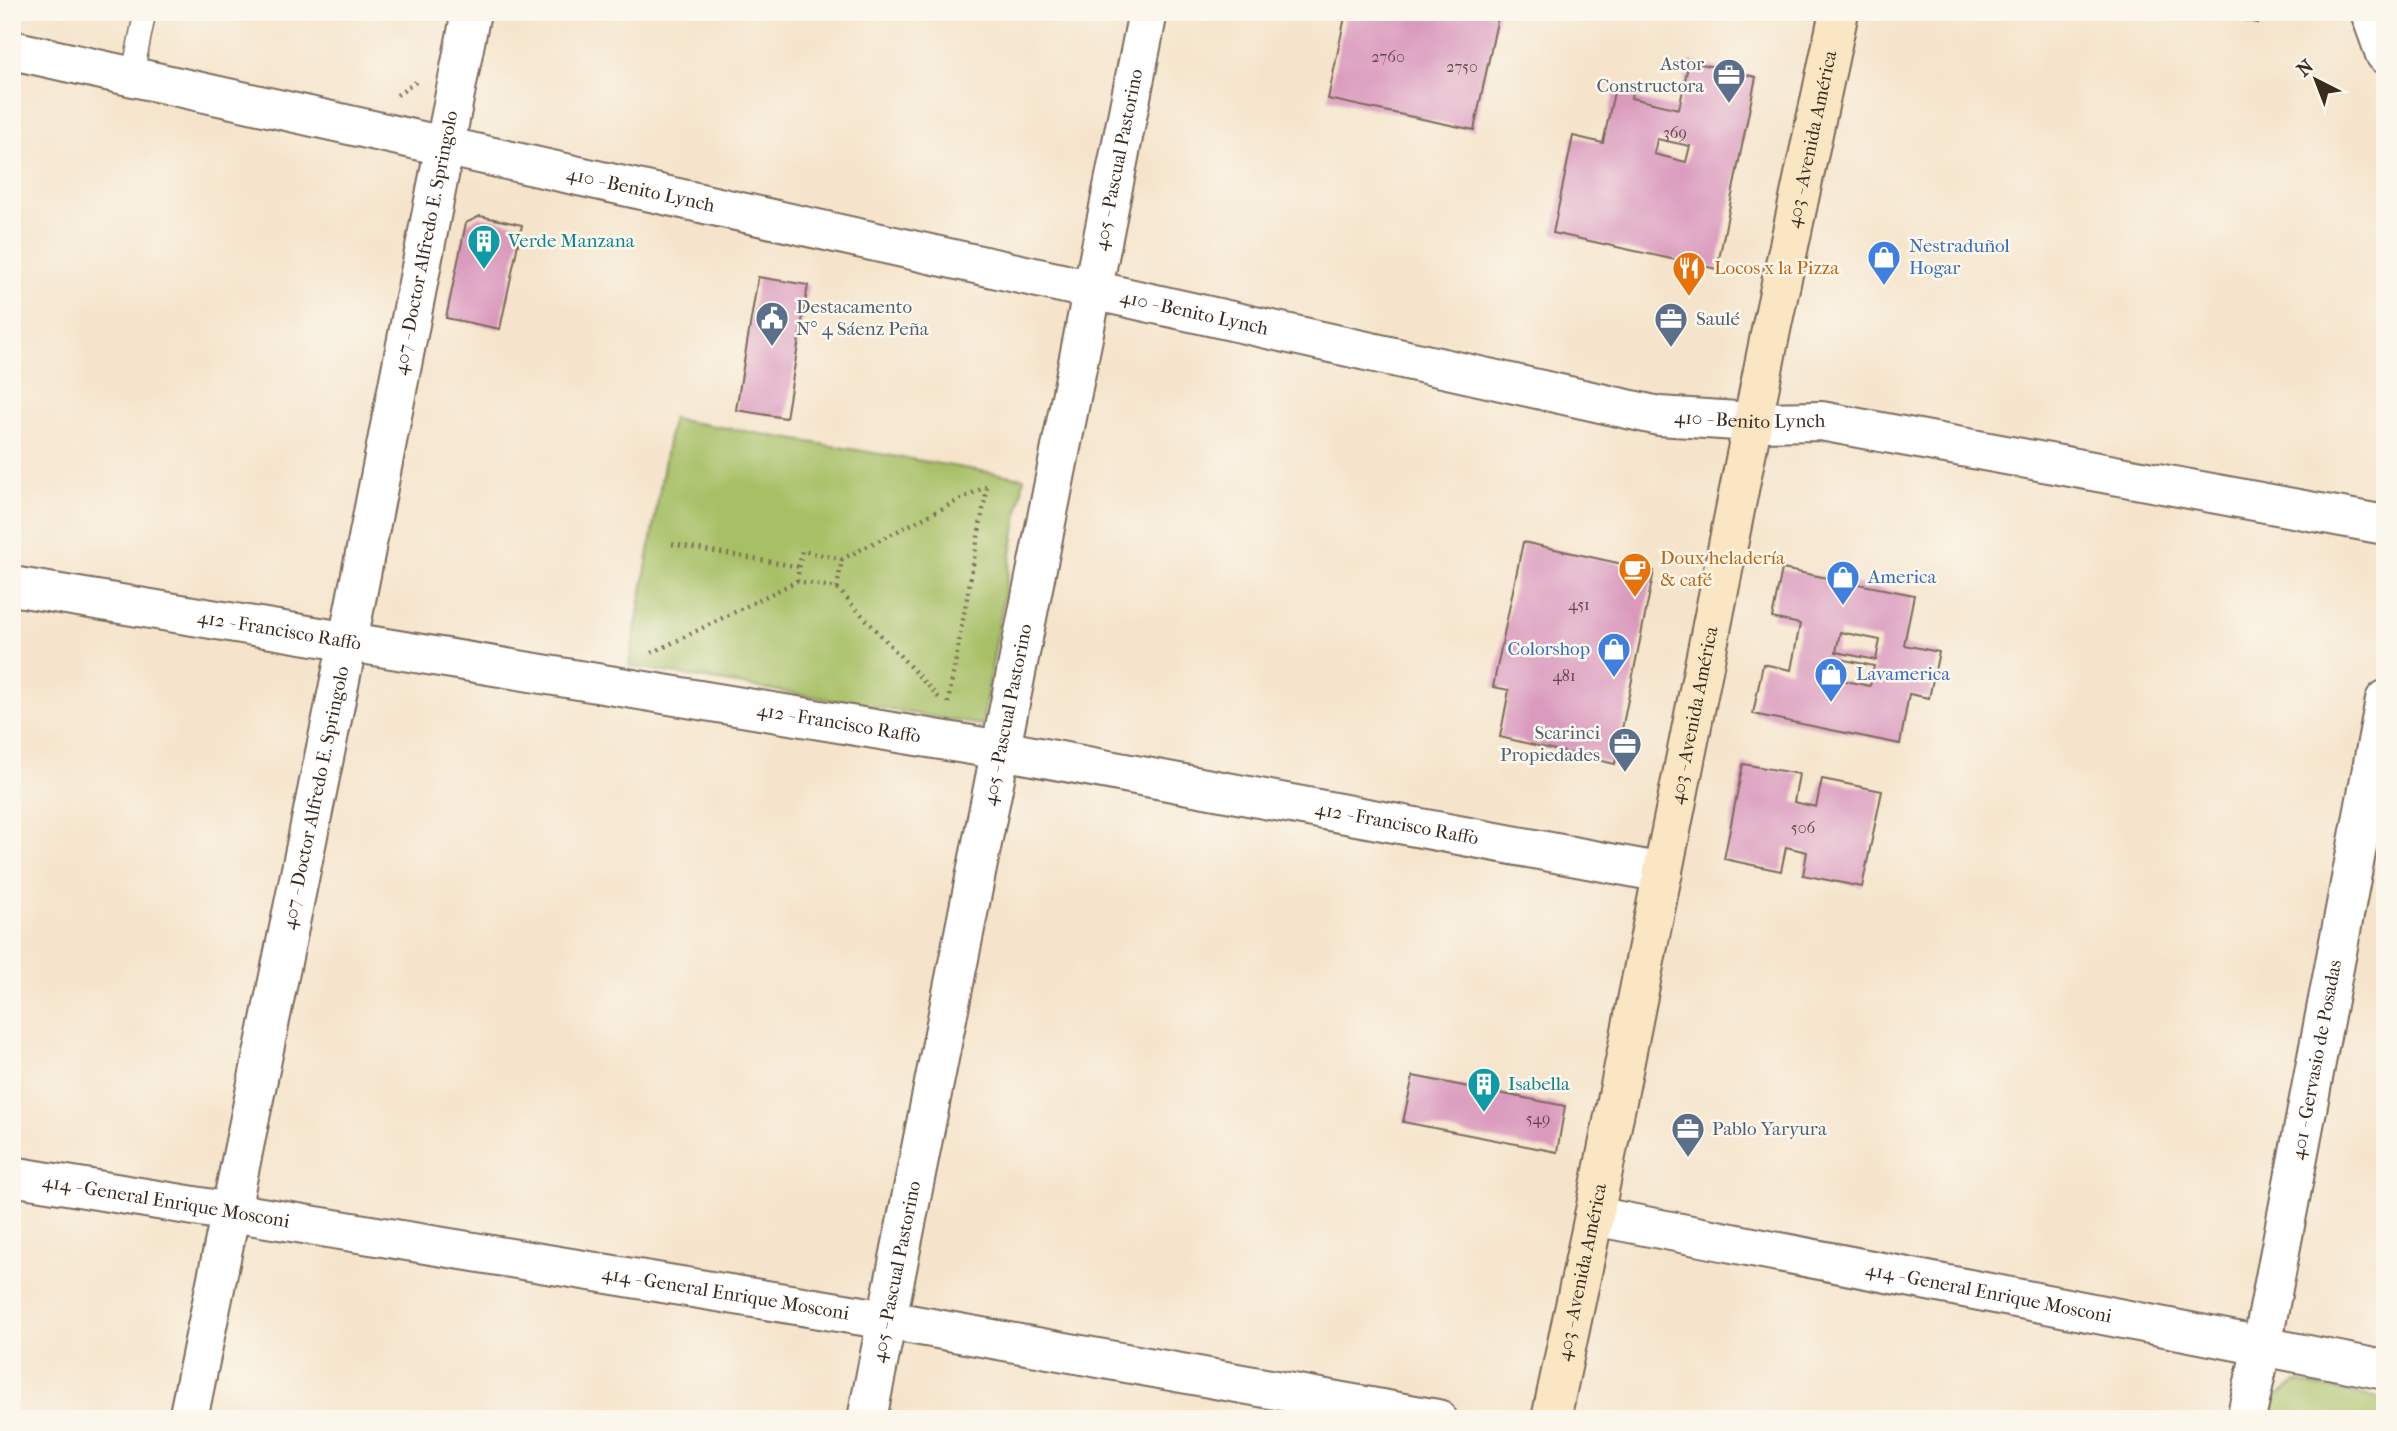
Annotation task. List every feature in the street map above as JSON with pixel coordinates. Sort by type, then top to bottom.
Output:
[{"type":"main road","name":"403 - Avenida América","points":[[1551,1419],[1771,330],[1839,12]]},
{"type":"street","name":"407 - Doctor Alfredo E. Springolo","points":[[188,1419],[348,641],[471,12]]},
{"type":"street","name":"405 - Pascual Pastorino","points":[[867,1419],[1147,12]]},
{"type":"street","points":[[2370,12],[2385,54]]},
{"type":"street","name":"410 - Benito Lynch","points":[[12,50],[1659,416],[1753,422],[1821,421],[2385,526]]},
{"type":"street","name":"412 - Francisco Raffo","points":[[12,586],[1001,750],[1663,873]]},
{"type":"street","name":"401 - Gervasio de Posadas","points":[[2246,1419],[2385,700]]},
{"type":"street","name":"414 - General Enrique Mosconi","points":[[12,1176],[887,1320],[1437,1419]]},
{"type":"street","name":"414 - General Enrique Mosconi","points":[[1594,1216],[2385,1370]]},
{"type":"lane","points":[[132,76],[145,12]]},
{"type":"path","points":[[652,653],[797,581],[836,588],[947,706],[988,486],[842,559],[802,551],[797,581]]},
{"type":"path","points":[[672,544],[800,567]]},
{"type":"path","points":[[836,588],[842,559]]},
{"type":"green space","points":[[672,419],[1024,478],[982,725],[629,666]]},
{"type":"green space","points":[[2296,1382],[2385,1399],[2385,1419],[2266,1419],[2270,1403]]},
{"type":"building","points":[[1346,12],[1499,12],[1474,130],[1328,99]]},
{"type":"building","points":[[2218,12],[2260,12],[2258,23],[2218,15]]},
{"type":"building","points":[[1689,61],[1756,77],[1717,269],[1553,233],[1573,136],[1603,143],[1616,83],[1633,87],[1631,98],[1679,109]],"holes":[[[1657,139],[1690,146],[1686,162],[1654,154]]]},
{"type":"building","name":"Verde Manzana","points":[[480,216],[522,225],[500,329],[446,318],[466,223]]},
{"type":"building","name":"Destacamento N° 4 Sáenz Peña","points":[[758,277],[808,285],[786,418],[736,410]]},
{"type":"building","points":[[1523,542],[1654,571],[1615,764],[1500,737],[1509,690],[1493,687]]},
{"type":"building","points":[[1782,569],[1914,595],[1904,645],[1939,652],[1929,698],[1909,694],[1900,744],[1753,714],[1763,664],[1791,670],[1800,624],[1772,618]],"holes":[[[1840,632],[1880,640],[1876,660],[1836,652]],[[1835,658],[1874,666],[1870,686],[1831,678]]]},
{"type":"building","points":[[1743,764],[1799,774],[1794,802],[1816,807],[1822,779],[1882,791],[1862,887],[1803,875],[1807,852],[1786,847],[1781,871],[1724,859]]},
{"type":"building","name":"Isabella","points":[[1413,1076],[1565,1106],[1557,1152],[1403,1122]]},
{"type":"place","name":"Astor Constructora","points":[[1729,105]]},
{"type":"place","name":"Verde Manzana","points":[[484,271]]},
{"type":"place","name":"Nestraduñol Hogar","points":[[1884,287]]},
{"type":"place","name":"Locos x la Pizza","points":[[1689,298]]},
{"type":"place","name":"Destacamento N° 4 Sáenz Peña","points":[[772,348]]},
{"type":"place","name":"Saulé","points":[[1671,349]]},
{"type":"place","name":"Doux heladería & café","points":[[1635,599]]},
{"type":"place","name":"America","points":[[1843,607]]},
{"type":"place","name":"Colorshop","points":[[1614,679]]},
{"type":"place","name":"Lavamerica","points":[[1831,704]]},
{"type":"place","name":"Scarinci Propiedades","points":[[1625,774]]},
{"type":"place","name":"Isabella","points":[[1484,1114]]},
{"type":"place","name":"Pablo Yaryura","points":[[1688,1159]]}]
